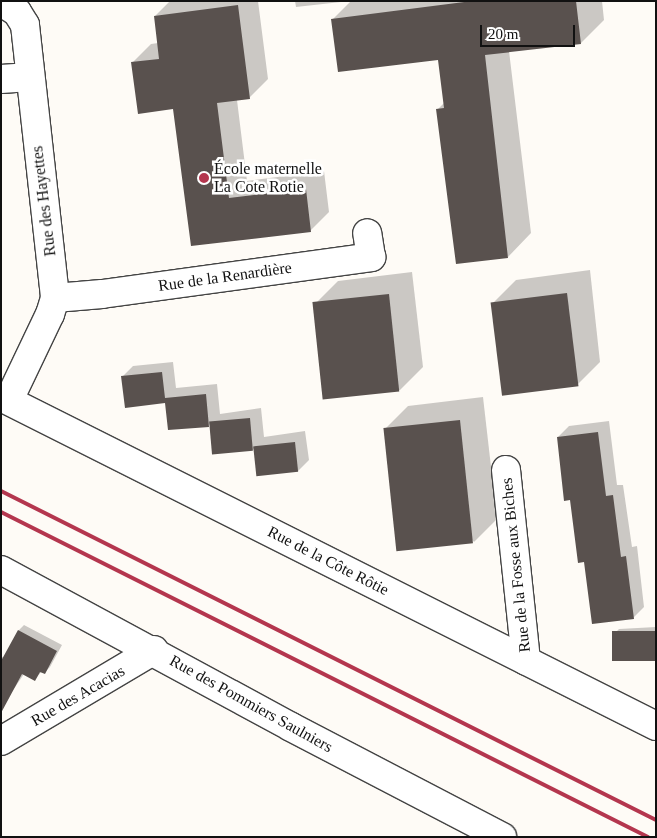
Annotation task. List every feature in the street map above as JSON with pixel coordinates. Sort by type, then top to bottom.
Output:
[{"type":"street","name":"Rue des Hayettes","points":[[3,2],[17,12],[25,25],[55,298],[50,314],[5,398]]},
{"type":"street","points":[[1,79],[30,77]]},
{"type":"street","name":"Rue de la Renardière","points":[[55,298],[102,294],[371,257],[367,233]]},
{"type":"street","name":"Rue de la Côte Rôtie","points":[[5,398],[656,726]]},
{"type":"street","name":"Rue de la Fosse aux Biches","points":[[506,470],[526,661]]},
{"type":"street","name":"Rue des Pommiers Saulniers","points":[[1,570],[502,837]]},
{"type":"street","name":"Rue des Acacias","points":[[1,741],[154,650]]},
{"type":"building","points":[[472,1],[576,1],[581,44],[485,55],[508,258],[456,264],[436,109],[444,108],[438,60],[338,72],[331,19]]},
{"type":"building","name":"École maternelle La Cote Rotie","points":[[238,5],[250,99],[217,103],[229,198],[306,189],[311,232],[191,246],[173,109],[138,114],[131,62],[159,59],[154,16]]},
{"type":"building","points":[[567,293],[578,386],[502,396],[491,302]]},
{"type":"building","points":[[389,294],[399,391],[323,400],[312,302]]},
{"type":"building","points":[[162,372],[165,398],[206,394],[209,427],[168,430],[165,403],[125,408],[121,376]]},
{"type":"building","points":[[250,418],[253,451],[212,454],[209,422]]},
{"type":"building","points":[[460,420],[473,543],[396,551],[383,428]]},
{"type":"building","points":[[598,432],[606,496],[613,495],[621,557],[626,556],[634,619],[592,624],[584,562],[578,563],[570,500],[564,501],[557,437]]},
{"type":"building","points":[[295,442],[298,472],[256,476],[253,446]]},
{"type":"building","points":[[18,630],[57,651],[45,674],[40,672],[35,681],[22,674],[1,713],[1,661]]},
{"type":"building","points":[[612,631],[656,631],[656,661],[612,661]]},
{"type":"railway","points":[[1,491],[656,820]]},
{"type":"railway","points":[[1,512],[648,837]]},
{"type":"place","name":"École maternelle La Cote Rotie","points":[[204,178]]}]
